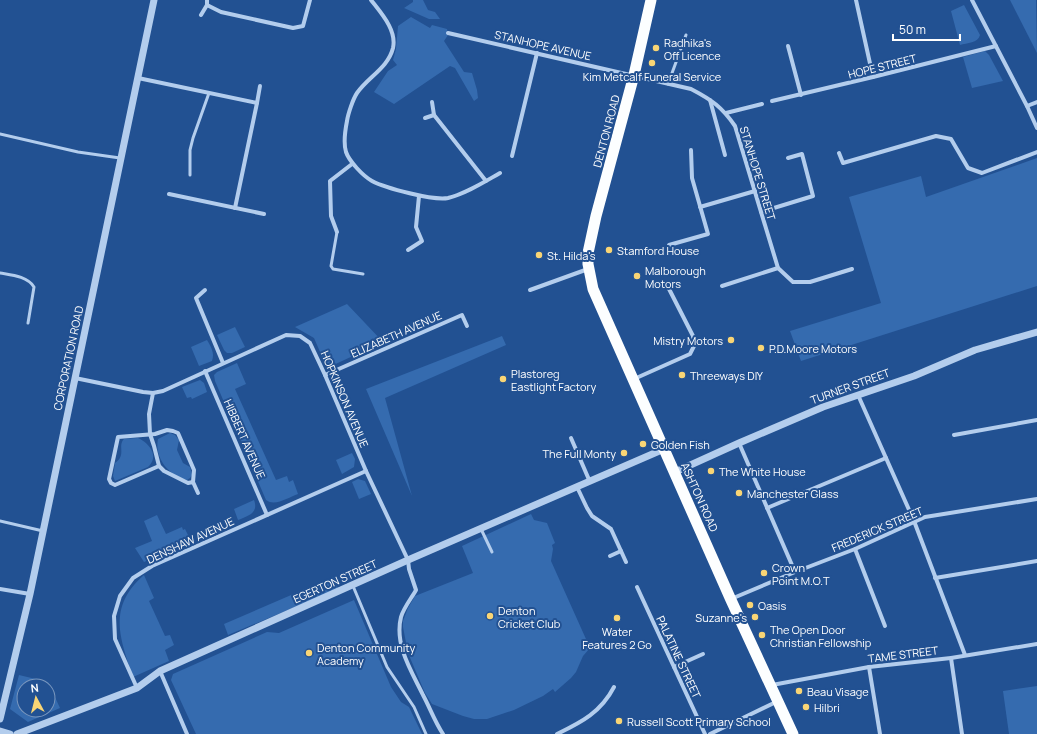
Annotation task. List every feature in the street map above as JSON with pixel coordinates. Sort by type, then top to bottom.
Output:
[{"type":"highway","name":"DENTON ROAD","points":[[589,269],[588,253],[634,75],[651,0]]},
{"type":"highway","name":"ASHTON ROAD","points":[[589,269],[593,289],[632,380],[793,734]]},
{"type":"street","name":"CORPORATION ROAD","points":[[0,719],[30,594],[154,0]]},
{"type":"street","points":[[201,14],[207,2],[221,12],[293,28],[303,26],[310,0]]},
{"type":"street","points":[[371,0],[385,19],[392,32],[393,48],[386,64],[356,94],[349,113],[344,137],[346,152],[352,164],[371,181],[414,196],[447,198],[472,188],[500,173]]},
{"type":"street","points":[[856,0],[873,77]]},
{"type":"street","points":[[972,0],[1037,128]]},
{"type":"street","name":"STANHOPE AVENUE","points":[[448,33],[634,75]]},
{"type":"street","points":[[788,46],[801,95]]},
{"type":"street","name":"HOPE STREET","points":[[772,101],[996,46]]},
{"type":"street","points":[[512,156],[537,53]]},
{"type":"street","name":"STANHOPE STREET","points":[[634,75],[691,89],[710,99],[726,113],[735,126],[778,268]]},
{"type":"street","points":[[138,78],[257,103]]},
{"type":"street","points":[[235,208],[260,86]]},
{"type":"street","points":[[710,99],[725,155]]},
{"type":"street","points":[[432,102],[434,115],[486,181]]},
{"type":"street","points":[[1027,106],[1037,102]]},
{"type":"street","points":[[726,113],[762,104]]},
{"type":"street","points":[[425,118],[434,115]]},
{"type":"street","points":[[839,153],[843,163],[936,136],[951,139],[968,168],[982,173],[1037,152]]},
{"type":"street","points":[[669,245],[708,234],[692,178],[691,150]]},
{"type":"street","points":[[761,212],[813,196],[802,154],[788,158]]},
{"type":"street","points":[[337,232],[331,216],[330,181],[352,164]]},
{"type":"street","points":[[700,207],[755,191]]},
{"type":"street","points":[[169,194],[264,214]]},
{"type":"street","points":[[408,250],[422,241],[416,227],[419,196]]},
{"type":"street","points":[[722,286],[778,268],[793,282],[810,282],[852,269]]},
{"type":"street","points":[[530,290],[589,269]]},
{"type":"street","points":[[632,380],[690,354],[694,346],[693,336],[666,283]]},
{"type":"street","points":[[205,290],[196,298],[223,363]]},
{"type":"street","name":"ELIZABETH AVENUE","points":[[325,375],[462,315],[467,326]]},
{"type":"street","name":"TURNER STREET","points":[[675,472],[823,406],[914,376],[975,350],[1008,339],[1037,332]]},
{"type":"street","name":"HOPKINSON AVENUE","points":[[153,394],[163,391],[286,335],[300,336],[310,343],[366,471],[408,560],[409,569],[416,590],[405,608],[402,617],[400,626],[401,643],[405,659],[443,734]]},
{"type":"street","name":"HIBBERT AVENUE","points":[[205,371],[267,514]]},
{"type":"street","points":[[75,378],[153,394],[149,414],[150,434],[159,466],[164,471],[188,483],[193,482]]},
{"type":"street","points":[[858,395],[914,521],[965,655]]},
{"type":"street","points":[[954,435],[1037,420]]},
{"type":"street","points":[[159,466],[115,485],[111,483],[110,479],[118,437],[150,434],[167,430],[178,433],[194,470],[195,476],[193,482],[198,493]]},
{"type":"street","points":[[571,438],[590,482]]},
{"type":"street","points":[[739,443],[795,572]]},
{"type":"street","name":"EGERTON STREET","points":[[17,734],[137,688],[160,671],[353,586],[408,560],[664,449]]},
{"type":"street","points":[[767,508],[886,458]]},
{"type":"street","name":"DENSHAW AVENUE","points":[[137,688],[115,639],[114,616],[120,596],[131,580],[152,566],[366,471]]},
{"type":"street","points":[[578,487],[592,516],[611,529],[626,562]]},
{"type":"street","name":"FREDERICK STREET","points":[[731,600],[795,572],[855,550],[914,521],[935,515],[1037,499]]},
{"type":"street","points":[[855,550],[885,626]]},
{"type":"street","points":[[610,556],[621,551]]},
{"type":"street","points":[[935,578],[1037,561]]},
{"type":"street","name":"PALATINE STREET","points":[[637,587],[705,734]]},
{"type":"street","points":[[0,589],[30,594]]},
{"type":"street","name":"TAME STREET","points":[[771,685],[869,667],[951,658],[1037,644]]},
{"type":"street","points":[[674,667],[703,654]]},
{"type":"street","points":[[951,658],[962,734]]},
{"type":"street","points":[[869,667],[880,734]]},
{"type":"street","points":[[160,671],[187,734]]},
{"type":"street","points":[[557,734],[573,727],[599,709],[608,699],[614,687]]},
{"type":"street","points":[[710,734],[779,701]]},
{"type":"street","points":[[0,731],[10,734]]},
{"type":"lane","points":[[668,84],[686,35]]},
{"type":"lane","points":[[190,175],[190,150],[209,93]]},
{"type":"lane","points":[[0,134],[78,152],[121,159]]},
{"type":"lane","points":[[337,232],[331,266],[333,269],[363,274]]},
{"type":"lane","points":[[0,273],[26,280],[34,287],[28,323]]},
{"type":"lane","points":[[0,521],[43,531]]},
{"type":"lane","points":[[481,529],[492,552]]},
{"type":"lane","points":[[353,586],[387,667],[414,707],[426,734]]},
{"type":"shaded area","points":[[413,0],[423,0],[428,10],[435,12],[440,19],[429,19],[404,8],[413,2]]},
{"type":"shaded area","points":[[1010,0],[1036,0],[1037,53]]},
{"type":"shaded area","points":[[964,5],[980,35],[975,41],[960,45],[951,11]]},
{"type":"shaded area","points":[[411,17],[430,28],[432,25],[447,29],[448,35],[444,41],[464,72],[472,73],[478,98],[474,101],[455,68],[450,66],[394,104],[374,92],[388,71],[397,65],[393,60],[396,49],[398,26]]},
{"type":"shaded area","points":[[985,51],[989,55],[1003,81],[972,88],[963,57]]},
{"type":"shaded area","points":[[1037,158],[1037,286],[801,361],[790,331],[881,303],[849,197],[921,176],[926,197]]},
{"type":"shaded area","points":[[347,304],[383,342],[327,368],[314,338],[295,327]]},
{"type":"shaded area","points":[[235,327],[245,347],[232,353],[227,353],[217,335]]},
{"type":"shaded area","points":[[502,336],[506,345],[385,398],[412,496],[366,389]]},
{"type":"shaded area","points":[[207,340],[213,353],[213,358],[212,361],[199,366],[191,347]]},
{"type":"shaded area","points":[[237,363],[246,384],[235,389],[276,480],[287,476],[289,482],[293,480],[298,494],[282,501],[270,502],[266,500],[215,381],[214,375],[217,372]]},
{"type":"shaded area","points":[[200,380],[204,383],[207,392],[192,399],[191,397],[187,398],[182,387]]},
{"type":"shaded area","points":[[170,433],[175,435],[179,440],[177,450],[183,463],[190,467],[192,475],[187,480],[174,475],[164,465],[158,453],[158,439]]},
{"type":"shaded area","points":[[138,438],[146,443],[152,450],[153,459],[151,463],[148,467],[115,481],[113,476],[115,463],[119,460],[121,454],[122,442],[124,439]]},
{"type":"shaded area","points":[[352,453],[355,459],[354,467],[342,474],[336,460]]},
{"type":"shaded area","points":[[358,479],[365,481],[371,494],[359,499],[352,482]]},
{"type":"shaded area","points":[[254,500],[254,511],[238,520],[234,509]]},
{"type":"shaded area","name":"Denton Cricket Club","points":[[531,514],[534,520],[547,523],[555,543],[552,545],[553,549],[551,561],[590,648],[583,656],[576,672],[555,692],[553,689],[543,696],[514,710],[487,719],[474,719],[432,704],[425,693],[408,653],[403,621],[408,608],[415,596],[473,573],[462,546]]},
{"type":"shaded area","points":[[157,515],[166,534],[182,527],[183,530],[185,529],[191,541],[144,562],[135,548],[152,541],[144,521]]},
{"type":"shaded area","points":[[144,575],[154,598],[149,601],[165,636],[170,635],[174,645],[165,650],[169,661],[133,677],[121,636],[121,611],[125,599],[132,587]]},
{"type":"shaded area","points":[[333,577],[338,589],[228,635],[224,624]]},
{"type":"shaded area","name":"Denton Community Academy","points":[[354,600],[391,687],[401,702],[409,707],[422,734],[196,734],[171,680],[173,674],[267,632],[279,633]]},
{"type":"shaded area","points":[[19,675],[31,678],[18,678]]},
{"type":"shaded area","points":[[16,686],[16,713],[10,709]]},
{"type":"shaded area","points":[[1037,686],[1037,734],[1009,734],[1003,691]]},
{"type":"shaded area","points":[[56,699],[60,708],[56,710]]},
{"type":"shaded area","points":[[22,718],[37,718],[28,722]]},
{"type":"place","name":"Radhika's Off Licence","points":[[656,48]]},
{"type":"place","name":"Kim Metcalf Funeral Service","points":[[652,63]]},
{"type":"place","name":"Stamford House","points":[[609,250]]},
{"type":"place","name":"St. Hilda's","points":[[539,255]]},
{"type":"place","name":"Malborough Motors","points":[[637,276]]},
{"type":"place","name":"Mistry Motors","points":[[731,340]]},
{"type":"place","name":"P.D.Moore Motors","points":[[761,348]]},
{"type":"place","name":"Threeways DIY","points":[[682,375]]},
{"type":"place","name":"Plastoreg Eastlight Factory","points":[[503,379]]},
{"type":"place","name":"Golden Fish","points":[[643,444]]},
{"type":"place","name":"The Full Monty","points":[[624,453]]},
{"type":"place","name":"The White House","points":[[711,471]]},
{"type":"place","name":"Manchester Glass","points":[[739,493]]},
{"type":"place","name":"Crown Point M.O.T","points":[[764,573]]},
{"type":"place","name":"Oasis","points":[[750,605]]},
{"type":"place","name":"Denton Cricket Club","points":[[490,616]]},
{"type":"place","name":"Suzanne's","points":[[755,617]]},
{"type":"place","name":"Water Features 2 Go","points":[[617,618]]},
{"type":"place","name":"The Open Door Christian Fellowship","points":[[762,635]]},
{"type":"place","name":"Denton Community Academy","points":[[309,653]]},
{"type":"place","name":"Beau Visage","points":[[799,691]]},
{"type":"place","name":"Hilbri","points":[[806,707]]},
{"type":"place","name":"Russell Scott Primary School","points":[[619,721]]}]
